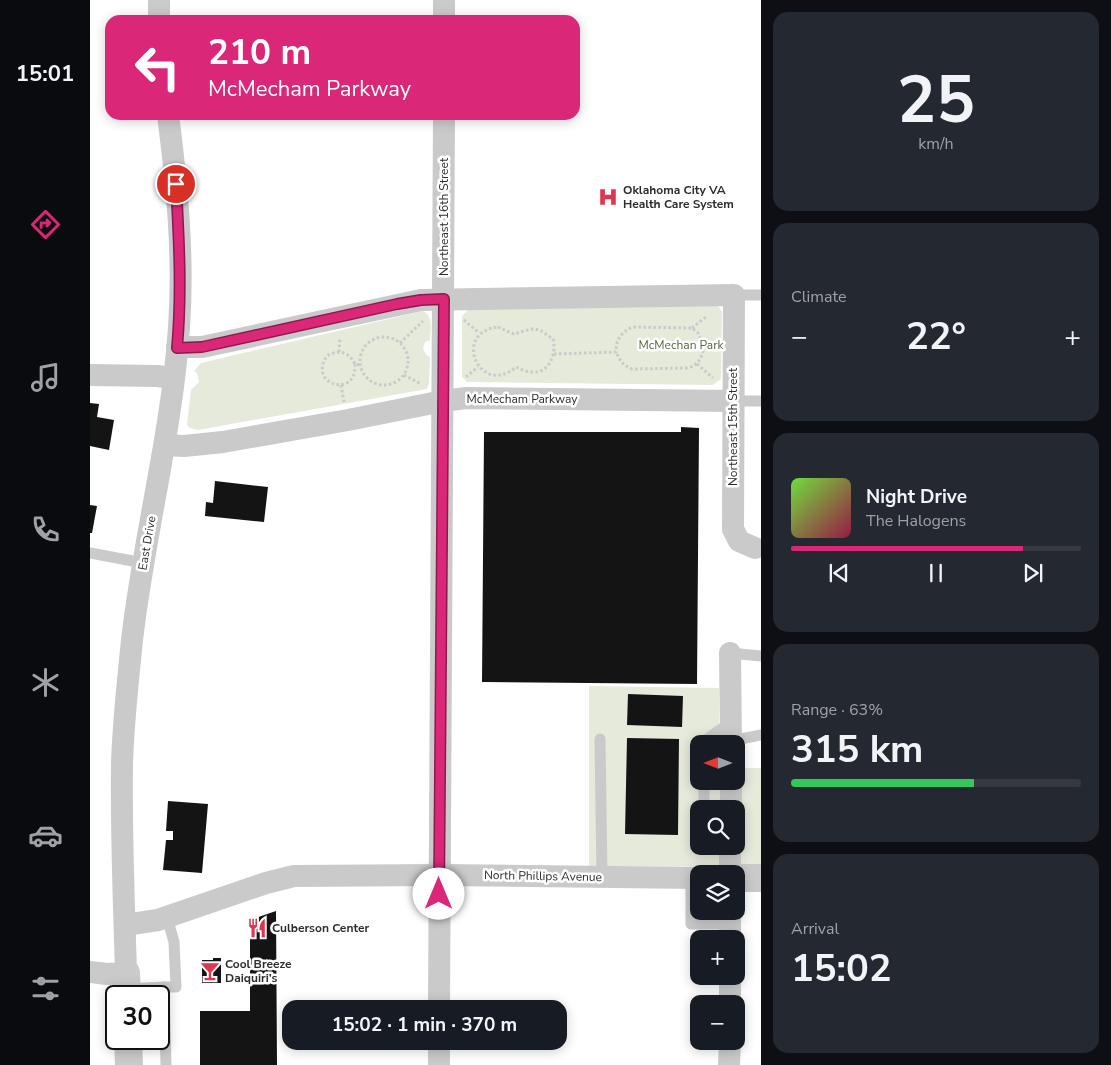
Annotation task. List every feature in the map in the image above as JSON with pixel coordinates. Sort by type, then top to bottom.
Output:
[{"type":"street","points":[[159,0],[159,15]]},
{"type":"street","points":[[444,0],[444,15]]},
{"type":"street","name":"East Drive","points":[[126,985],[122,764],[126,700],[143,563],[165,445],[174,378],[180,306],[179,232],[169,120]]},
{"type":"street","name":"Northeast 16th Street","points":[[439,1000],[443,400],[450,307],[444,120]]},
{"type":"street","points":[[177,348],[202,347],[421,300],[450,307],[734,296]]},
{"type":"street","name":"Northeast 15th Street","points":[[734,296],[733,529],[739,541],[755,548]]},
{"type":"street","points":[[90,376],[157,376],[174,378]]},
{"type":"street","name":"McMecham Parkway","points":[[165,445],[184,446],[223,442],[348,420],[443,400],[466,398],[733,401]]},
{"type":"street","points":[[730,652],[731,735]]},
{"type":"street","name":"North Phillips Avenue","points":[[125,925],[167,918],[242,891],[294,876],[439,875],[690,878]]},
{"type":"street","points":[[745,878],[761,878]]},
{"type":"street","points":[[90,972],[107,974],[124,985]]},
{"type":"street","points":[[128,1050],[129,1065]]},
{"type":"street","points":[[439,1050],[439,1065]]},
{"type":"street","points":[[730,1050],[730,1065]]},
{"type":"lane","points":[[734,296],[761,296]]},
{"type":"lane","points":[[733,401],[761,401]]},
{"type":"lane","points":[[90,553],[143,563]]},
{"type":"lane","points":[[730,652],[761,656]]},
{"type":"lane","points":[[745,736],[761,735]]},
{"type":"lane","points":[[600,739],[602,877]]},
{"type":"lane","points":[[167,918],[174,942],[176,987],[170,987]]},
{"type":"lane","points":[[691,920],[691,924],[730,925]]},
{"type":"lane","points":[[166,1050],[166,1065]]},
{"type":"path","points":[[450,307],[479,334]]},
{"type":"path","points":[[498,327],[514,334],[531,329],[540,330],[553,338],[554,354],[546,368],[541,372],[532,373],[516,367],[500,376],[485,372],[478,367],[475,351],[476,338],[479,334],[490,328],[498,327]]},
{"type":"path","points":[[632,327],[692,328],[698,333],[704,347],[703,355],[697,364],[688,368],[632,369],[625,366],[616,352],[619,336],[632,327]]},
{"type":"path","points":[[386,337],[400,343],[407,354],[408,369],[394,384],[379,385],[367,379],[360,365],[360,358],[367,345],[374,340],[386,337]]},
{"type":"path","points":[[355,364],[352,379],[343,385],[333,384],[325,378],[322,372],[324,361],[332,353],[339,352],[348,355],[355,364],[360,365]]},
{"type":"path","points":[[554,354],[616,352]]},
{"type":"path","points":[[697,364],[714,380]]},
{"type":"path","points":[[404,375],[422,384]]},
{"type":"green space","name":"McMechan Park","points":[[717,304],[722,312],[721,379],[713,385],[467,382],[462,377],[462,316],[469,309]]},
{"type":"green space","points":[[423,311],[429,316],[431,324],[430,340],[425,342],[423,348],[426,355],[430,357],[429,384],[427,389],[198,430],[187,425],[191,390],[199,382],[197,373],[194,371],[201,363]]},
{"type":"green space","points":[[589,686],[719,688],[719,735],[690,735],[690,790],[745,790],[745,768],[761,768],[761,867],[745,867],[745,865],[690,865],[690,867],[589,866]]},
{"type":"building","points":[[90,403],[99,404],[97,417],[114,420],[109,450],[90,446]]},
{"type":"building","points":[[681,427],[699,428],[697,684],[482,682],[484,432],[681,432]]},
{"type":"building","points":[[215,481],[268,487],[264,522],[205,516],[206,502],[213,503]]},
{"type":"building","points":[[90,505],[97,506],[92,533],[90,533]]},
{"type":"building","points":[[628,694],[683,696],[682,727],[627,725]]},
{"type":"building","points":[[627,738],[679,739],[678,835],[625,834]]},
{"type":"building","points":[[168,801],[208,804],[202,873],[163,870],[166,840],[173,840],[173,831],[166,831]]},
{"type":"building","points":[[276,911],[277,1065],[200,1065],[200,1011],[250,1011],[250,920]]},
{"type":"building","points":[[213,958],[221,958],[221,983],[202,983],[202,960],[213,960]]},
{"type":"place","name":"Oklahoma City VA Health Care System","points":[[608,197]]},
{"type":"place","name":"Culberson Center","points":[[257,928]]},
{"type":"place","name":"Cool Breeze Daiquiri’s","points":[[210,971]]},
{"type":"route","points":[[176,184],[180,270],[177,348],[202,347],[397,304],[444,299],[439,894]]}]
